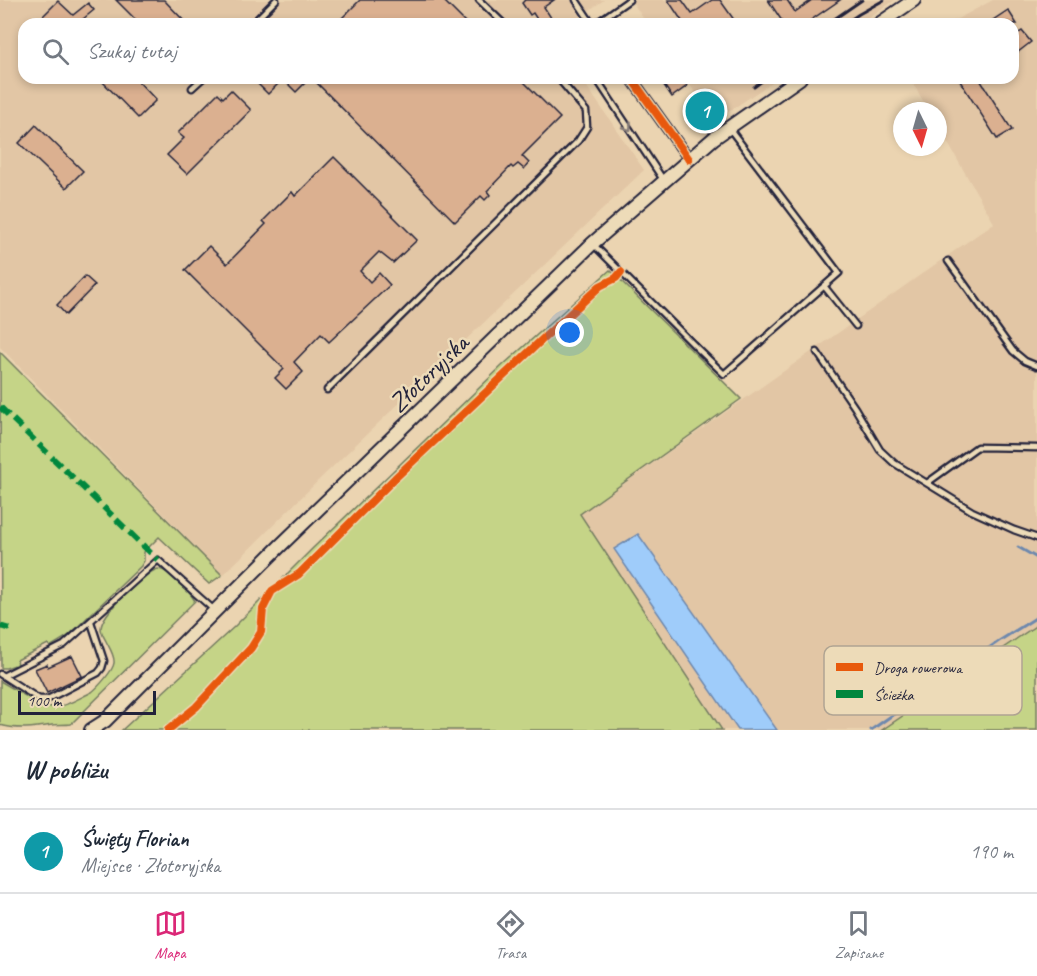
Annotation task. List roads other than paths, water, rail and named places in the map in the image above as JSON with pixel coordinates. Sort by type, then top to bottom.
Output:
[{"type":"main road","points":[[888,18],[914,0]]},
{"type":"main road","name":"Złotoryjska","points":[[91,730],[102,725],[280,546],[593,243],[689,159],[791,84]]},
{"type":"street","points":[[635,84],[689,159]]},
{"type":"lane","points":[[258,18],[276,0]]},
{"type":"lane","points":[[479,0],[498,18]]},
{"type":"lane","points":[[576,0],[590,18]]},
{"type":"lane","points":[[603,18],[629,0]]},
{"type":"lane","points":[[192,88],[196,84]]},
{"type":"lane","points":[[327,390],[578,141],[587,127],[586,111],[563,84]]},
{"type":"lane","points":[[600,84],[665,181]]},
{"type":"lane","points":[[593,243],[724,374],[839,273],[729,128]]},
{"type":"lane","points":[[948,261],[1013,351],[1025,361],[1037,366]]},
{"type":"lane","points":[[824,286],[856,326]]},
{"type":"lane","points":[[817,352],[880,450],[894,463],[972,511],[1037,538]]},
{"type":"lane","points":[[927,483],[977,447],[1037,448]]},
{"type":"lane","points":[[2,675],[64,645],[158,560],[216,611]]},
{"type":"lane","points":[[2,675],[44,700],[98,673],[104,661],[91,622]]},
{"type":"water","points":[[638,534],[777,730],[738,730],[614,549]]},
{"type":"waterway","points":[[1018,547],[1037,558]]},
{"type":"waterway","points":[[992,646],[1037,617]]},
{"type":"waterway","points":[[871,730],[893,715]]},
{"type":"railway","points":[[836,18],[862,0]]},
{"type":"railway","points":[[853,18],[884,0]]},
{"type":"railway","points":[[754,87],[758,84]]},
{"type":"place","name":"Święty Florian","points":[[705,111]]}]
